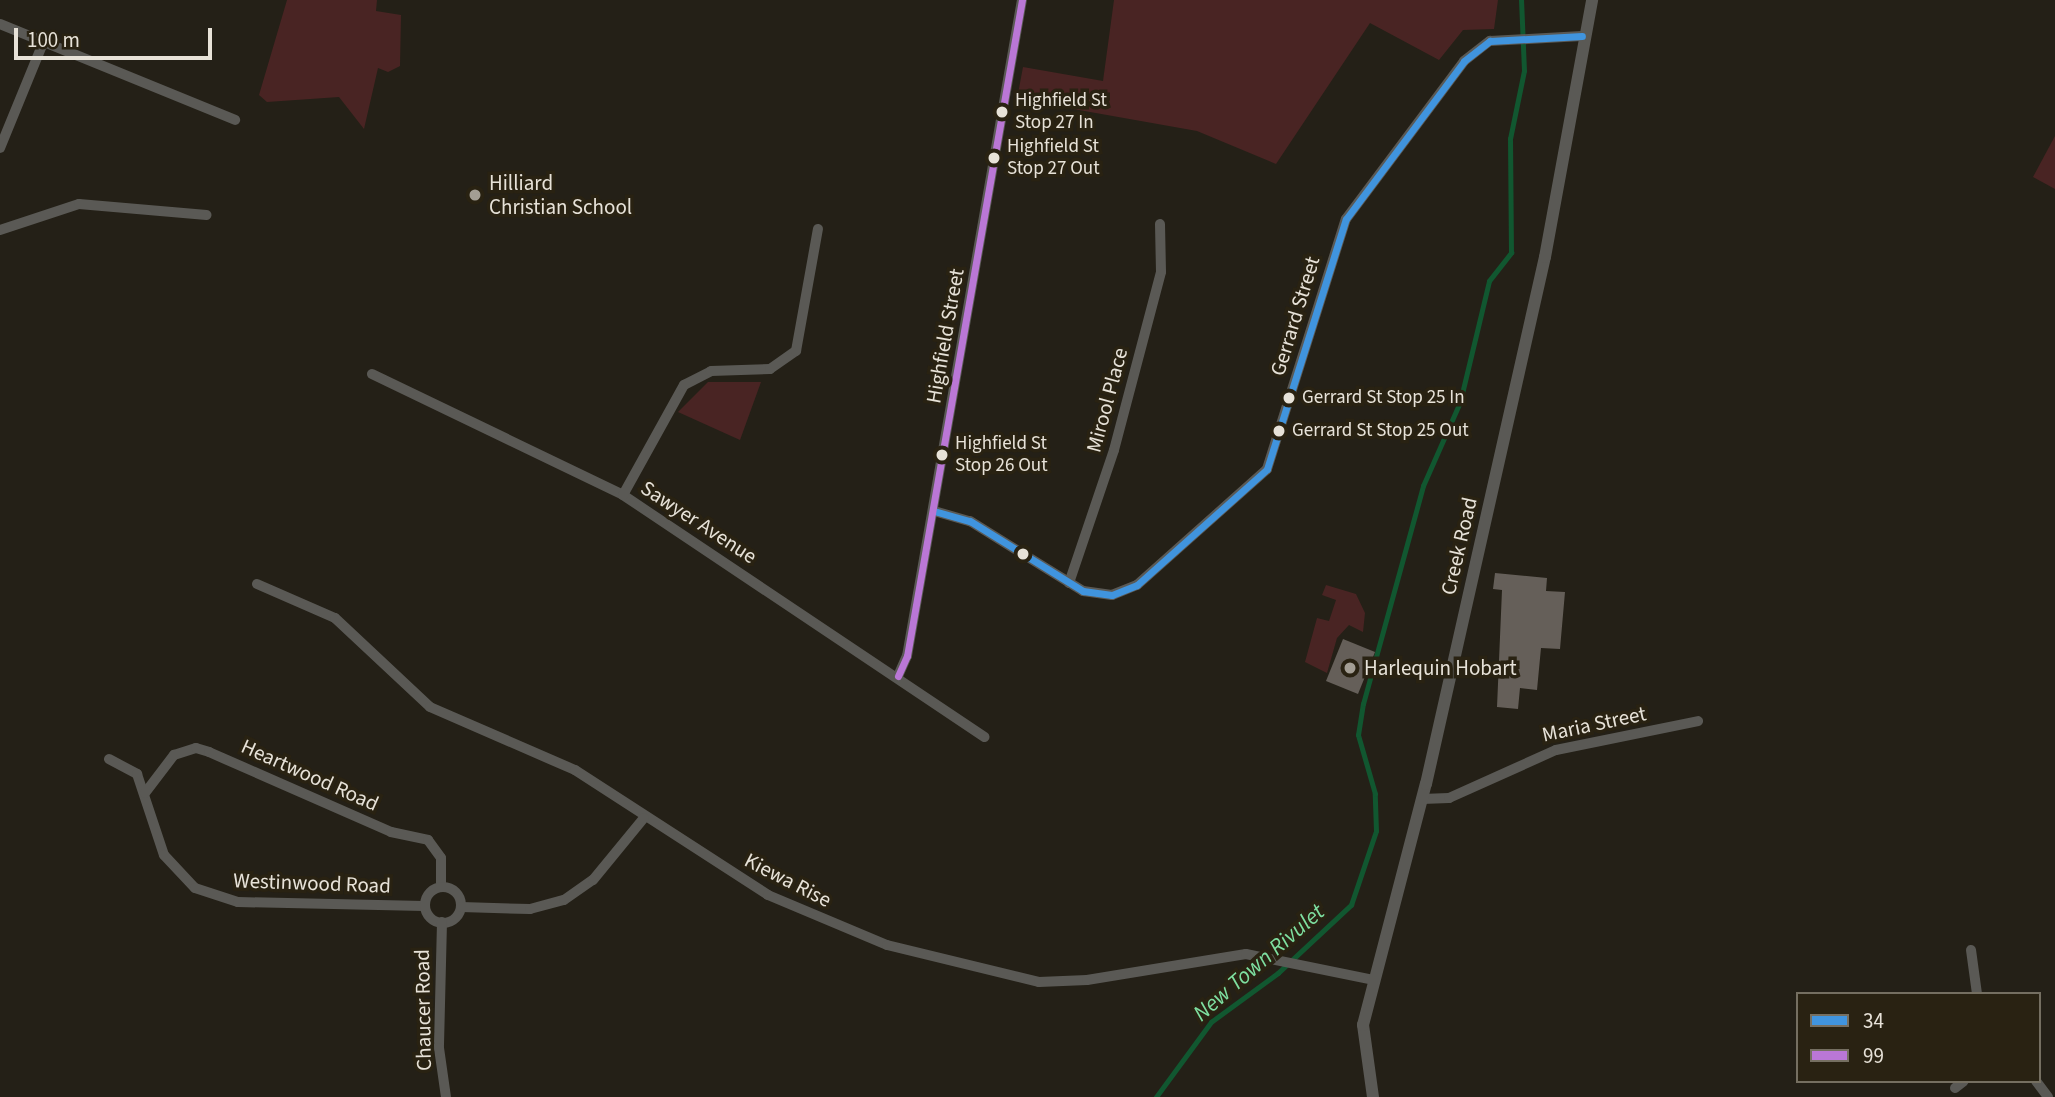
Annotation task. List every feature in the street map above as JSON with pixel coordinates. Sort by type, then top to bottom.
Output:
[{"type":"street","name":"Highfield Street","points":[[898,676],[907,656],[934,511],[1022,0]]},
{"type":"street","name":"Creek Road","points":[[1373,1097],[1363,1041],[1374,980],[1422,799],[1545,257],[1582,36],[1592,0]]},
{"type":"street","points":[[0,24],[235,120]]},
{"type":"street","name":"Gerrard Street","points":[[934,511],[970,522],[1069,583],[1103,595],[1129,590],[1260,478],[1272,458],[1346,219],[1464,61],[1499,39],[1582,36]]},
{"type":"street","points":[[0,148],[43,43]]},
{"type":"street","points":[[0,230],[79,204],[207,215]]},
{"type":"street","name":"Mirool Place","points":[[1069,583],[1114,450],[1161,272],[1160,224]]},
{"type":"street","points":[[623,495],[684,385],[711,371],[771,369],[796,351],[818,229]]},
{"type":"street","name":"Sawyer Avenue","points":[[372,374],[623,495],[898,676],[985,737]]},
{"type":"street","name":"Kiewa Rise","points":[[257,584],[335,618],[430,707],[575,770],[644,818],[791,906],[887,945],[1020,980],[1087,980],[1217,957],[1266,956],[1374,980]]},
{"type":"street","name":"Maria Street","points":[[1422,799],[1449,798],[1556,750],[1698,721]]},
{"type":"street","name":"Heartwood Road","points":[[145,793],[174,755],[196,748],[209,752],[391,832],[428,839],[442,858],[441,887]]},
{"type":"street","name":"Westinwood Road","points":[[109,759],[136,774],[145,793],[164,855],[187,882],[217,898],[424,906]]},
{"type":"street","points":[[461,907],[457,894],[441,887],[424,906],[442,922],[461,907],[530,909],[564,900],[593,880],[644,818]]},
{"type":"street","name":"Chaucer Road","points":[[442,922],[439,1048],[446,1097]]},
{"type":"street","points":[[1971,950],[1977,992]]},
{"type":"shaded area","points":[[287,0],[377,0],[376,11],[401,15],[400,66],[388,72],[378,68],[364,129],[339,97],[267,102],[259,95]]},
{"type":"shaded area","points":[[1114,0],[1498,0],[1494,29],[1463,30],[1439,60],[1370,23],[1276,164],[1197,131],[1017,99],[1023,67],[1103,81]]},
{"type":"shaded area","points":[[2055,136],[2055,189],[2033,177]]},
{"type":"shaded area","points":[[708,382],[761,382],[740,440],[678,412]]},
{"type":"shaded area","points":[[1326,585],[1356,594],[1365,613],[1363,632],[1349,625],[1337,638],[1327,673],[1305,662],[1317,618],[1329,621],[1336,600],[1322,595]]},
{"type":"building","points":[[1495,573],[1547,578],[1546,591],[1565,592],[1560,649],[1541,648],[1537,690],[1520,688],[1518,709],[1497,707],[1502,590],[1493,589]]},
{"type":"building","name":"Harlequin Hobart","points":[[1343,639],[1375,652],[1358,694],[1326,681]]},
{"type":"waterway","name":"New Town Rivulet","points":[[1156,1097],[1211,1022],[1278,973],[1351,905],[1376,831],[1375,794],[1358,735],[1363,704],[1423,486],[1460,402],[1489,281],[1511,253],[1510,139],[1524,71],[1521,0]]},
{"type":"transit line","name":"99","points":[[898,676],[907,656],[1022,0]]},
{"type":"transit line","name":"34","points":[[934,511],[970,521],[1083,591],[1112,595],[1137,585],[1267,469],[1346,219],[1464,61],[1490,41],[1582,36]]},
{"type":"place","name":"Highfield St Stop 27 In","points":[[1002,112]]},
{"type":"place","name":"Highfield St Stop 27 Out","points":[[994,158]]},
{"type":"place","name":"Hilliard Christian School","points":[[475,195]]},
{"type":"place","name":"Gerrard St Stop 25 In","points":[[1289,398]]},
{"type":"place","name":"Gerrard St Stop 25 Out","points":[[1279,431]]},
{"type":"place","name":"Highfield St Stop 26 Out","points":[[942,455]]},
{"type":"place","name":"Harlequin Hobart","points":[[1350,668]]}]
